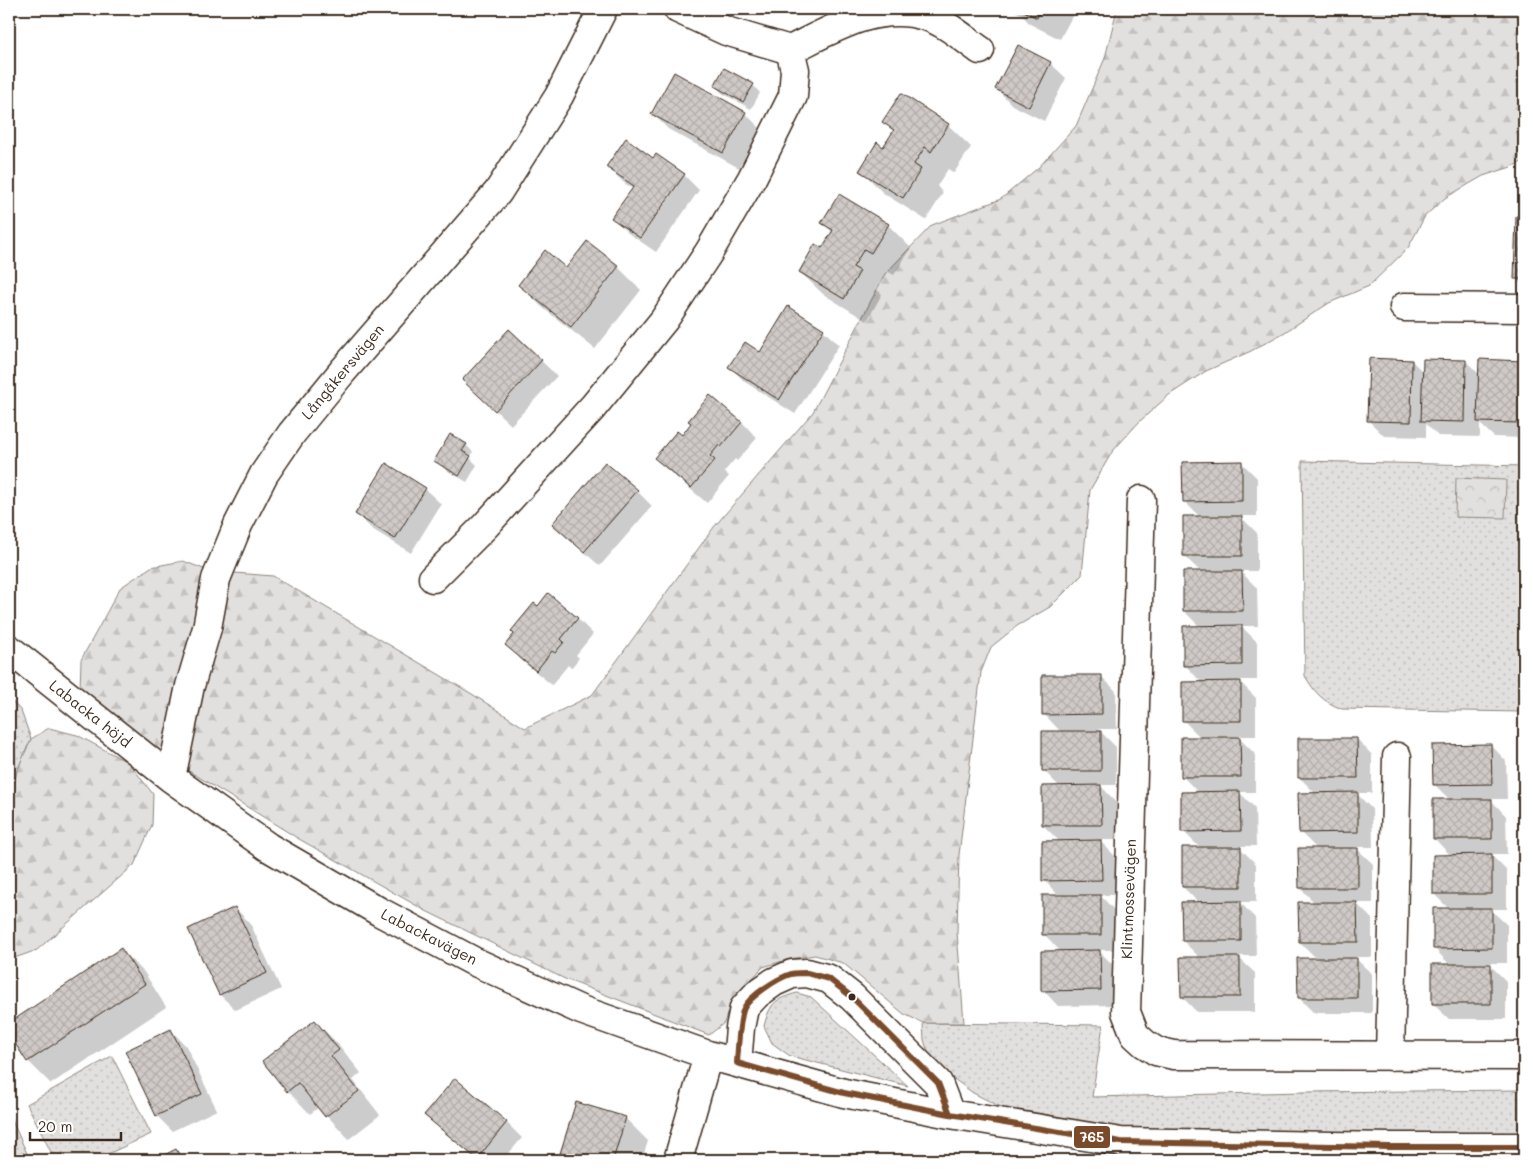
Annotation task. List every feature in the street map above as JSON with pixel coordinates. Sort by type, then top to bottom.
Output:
[{"type":"street","name":"Långåkersvägen","points":[[171,778],[190,686],[207,628],[216,580],[238,525],[264,474],[292,433],[342,372],[498,192],[559,96],[603,9]]},
{"type":"street","points":[[678,9],[726,31],[790,50],[845,23],[874,14],[900,12],[924,15],[942,23],[980,50]]},
{"type":"street","points":[[432,578],[485,526],[593,407],[664,320],[709,252],[747,186],[793,96],[795,70],[790,50]]},
{"type":"street","points":[[1404,307],[1524,308]]},
{"type":"street","name":"Klintmossevägen","points":[[1141,500],[1126,1012],[1134,1035],[1156,1051],[1174,1055],[1524,1056]]},
{"type":"street","name":"Labacka höjd","points":[[9,649],[171,778]]},
{"type":"street","points":[[1390,1056],[1397,757]]},
{"type":"street","name":"Labackavägen","points":[[171,778],[268,848],[380,912],[465,956],[581,1010],[737,1064],[844,1093],[950,1114],[1121,1142],[1156,1152],[1389,1147],[1524,1147]]},
{"type":"street","points":[[737,1064],[744,1008],[757,994],[774,982],[792,974],[807,974],[829,979],[852,997],[938,1083],[950,1114]]},
{"type":"street","points":[[678,1160],[708,1055]]},
{"type":"green space","points":[[1117,9],[1524,9],[1524,161],[1483,176],[1445,198],[1425,216],[1408,248],[1369,286],[1329,303],[1285,332],[1251,351],[1206,371],[1169,395],[1139,422],[1112,452],[1090,490],[1082,575],[1050,607],[1017,626],[991,647],[981,672],[959,855],[957,932],[964,1023],[923,1023],[904,1014],[843,963],[815,955],[789,959],[763,967],[732,1000],[724,1023],[709,1035],[565,979],[426,911],[299,839],[150,747],[80,690],[81,660],[120,588],[151,567],[183,561],[209,571],[273,576],[472,694],[525,728],[592,695],[714,527],[813,412],[885,274],[932,225],[1001,199],[1039,167],[1076,126],[1105,58]]},
{"type":"green space","points":[[1302,461],[1524,466],[1524,712],[1342,709],[1324,700],[1316,692],[1305,676]]},
{"type":"green space","points":[[1456,478],[1506,480],[1505,518],[1455,517]]},
{"type":"green space","points":[[9,698],[21,711],[31,739],[17,771],[9,806]]},
{"type":"green space","points":[[49,728],[77,735],[129,763],[153,794],[152,825],[134,865],[37,950],[9,960],[9,806],[17,771],[31,739]]},
{"type":"green space","points":[[797,993],[811,997],[908,1086],[790,1056],[772,1043],[764,1026],[771,1007],[783,997]]},
{"type":"green space","points":[[923,1023],[1103,1025],[1092,1097],[1304,1092],[1524,1090],[1524,1144],[1187,1134],[1076,1125],[1009,1111],[973,1093],[939,1068],[929,1056],[924,1040]]},
{"type":"green space","points":[[112,1056],[151,1134],[95,1160],[55,1160],[27,1104]]},
{"type":"green space","points":[[9,1114],[30,1160],[9,1160]]},
{"type":"building","points":[[1020,9],[1041,9],[1037,18]]},
{"type":"building","points":[[1018,45],[1051,62],[1029,107],[995,89]]},
{"type":"building","points":[[724,68],[754,84],[743,102],[714,86]]},
{"type":"building","points":[[674,72],[746,112],[723,153],[651,114]]},
{"type":"building","points":[[901,93],[949,124],[931,152],[925,147],[914,164],[921,169],[903,198],[859,171],[877,142],[883,147],[894,130],[882,122]]},
{"type":"building","points":[[626,138],[653,158],[656,154],[685,174],[640,238],[611,218],[634,186],[606,167]]},
{"type":"building","points":[[839,194],[889,224],[871,253],[864,249],[853,267],[860,271],[844,299],[799,272],[815,244],[822,248],[833,230],[821,223]]},
{"type":"building","points":[[1516,216],[1524,216],[1524,279],[1514,279]]},
{"type":"building","points":[[587,241],[619,266],[571,327],[518,285],[545,250],[566,268]]},
{"type":"building","points":[[788,306],[824,329],[779,400],[728,367],[745,342],[760,352]]},
{"type":"building","points":[[509,329],[542,360],[495,411],[462,380]]},
{"type":"building","points":[[1369,358],[1412,360],[1411,422],[1367,421]]},
{"type":"building","points":[[1423,359],[1466,360],[1465,422],[1421,421]]},
{"type":"building","points":[[1479,359],[1522,361],[1521,423],[1477,422]]},
{"type":"building","points":[[710,395],[742,422],[721,447],[719,445],[710,456],[715,460],[691,488],[654,458],[677,431],[682,435],[691,423],[688,421]]},
{"type":"building","points":[[450,434],[467,444],[462,451],[471,456],[459,476],[434,461]]},
{"type":"building","points":[[1242,461],[1242,501],[1183,502],[1182,462]]},
{"type":"building","points":[[605,462],[638,490],[584,552],[552,524]]},
{"type":"building","points":[[386,463],[426,488],[395,539],[355,514]]},
{"type":"building","points":[[1183,516],[1242,516],[1242,556],[1183,556]]},
{"type":"building","points":[[1183,571],[1242,571],[1243,611],[1183,611]]},
{"type":"building","points":[[548,593],[578,618],[561,639],[564,642],[555,653],[552,651],[536,671],[505,645],[514,634],[511,631],[534,603],[538,606]]},
{"type":"building","points":[[1242,625],[1242,665],[1183,666],[1183,626]]},
{"type":"building","points":[[1042,675],[1102,675],[1102,714],[1042,715]]},
{"type":"building","points":[[1241,681],[1241,721],[1182,721],[1182,682]]},
{"type":"building","points":[[1042,731],[1101,731],[1101,771],[1042,771]]},
{"type":"building","points":[[1181,737],[1240,737],[1241,777],[1181,777]]},
{"type":"building","points":[[1298,738],[1357,738],[1358,778],[1298,778]]},
{"type":"building","points":[[1491,744],[1492,784],[1433,785],[1432,745]]},
{"type":"building","points":[[1101,785],[1102,825],[1042,825],[1042,786]]},
{"type":"building","points":[[1240,791],[1241,831],[1181,832],[1181,792]]},
{"type":"building","points":[[1358,792],[1358,832],[1299,833],[1298,793]]},
{"type":"building","points":[[1433,799],[1492,799],[1492,839],[1433,839]]},
{"type":"building","points":[[1101,840],[1102,880],[1042,881],[1042,841]]},
{"type":"building","points":[[1182,847],[1241,847],[1241,887],[1182,887]]},
{"type":"building","points":[[1298,848],[1358,848],[1358,888],[1299,888]]},
{"type":"building","points":[[1492,854],[1492,894],[1433,894],[1433,855]]},
{"type":"building","points":[[1042,895],[1101,895],[1101,935],[1042,935]]},
{"type":"building","points":[[1241,901],[1241,941],[1182,941],[1181,902]]},
{"type":"building","points":[[1298,902],[1357,902],[1358,942],[1299,942]]},
{"type":"building","points":[[235,907],[267,973],[219,995],[188,929]]},
{"type":"building","points":[[1433,908],[1492,908],[1492,948],[1433,949]]},
{"type":"building","points":[[121,948],[145,984],[27,1062],[9,1034],[9,1023]]},
{"type":"building","points":[[1100,950],[1101,990],[1041,991],[1041,951]]},
{"type":"building","points":[[1180,957],[1240,957],[1240,997],[1181,997]]},
{"type":"building","points":[[1297,958],[1357,958],[1357,998],[1298,998]]},
{"type":"building","points":[[1432,964],[1491,964],[1491,1004],[1432,1004]]},
{"type":"building","points":[[315,1020],[339,1050],[331,1056],[359,1091],[325,1117],[298,1083],[287,1092],[262,1061]]},
{"type":"building","points":[[171,1029],[202,1094],[156,1116],[125,1051]]},
{"type":"building","points":[[455,1078],[507,1122],[477,1159],[424,1115]]},
{"type":"building","points":[[576,1102],[626,1117],[613,1160],[558,1160]]},
{"type":"building","points":[[176,1149],[182,1160],[155,1160]]},
{"type":"transit line","name":"765","points":[[807,973],[829,979],[852,997],[938,1083],[950,1114],[844,1093],[737,1063],[741,1019],[747,1003],[779,979],[791,974],[807,973]]},
{"type":"transit line","name":"765","points":[[950,1114],[1121,1142],[1389,1147],[1524,1147]]}]
